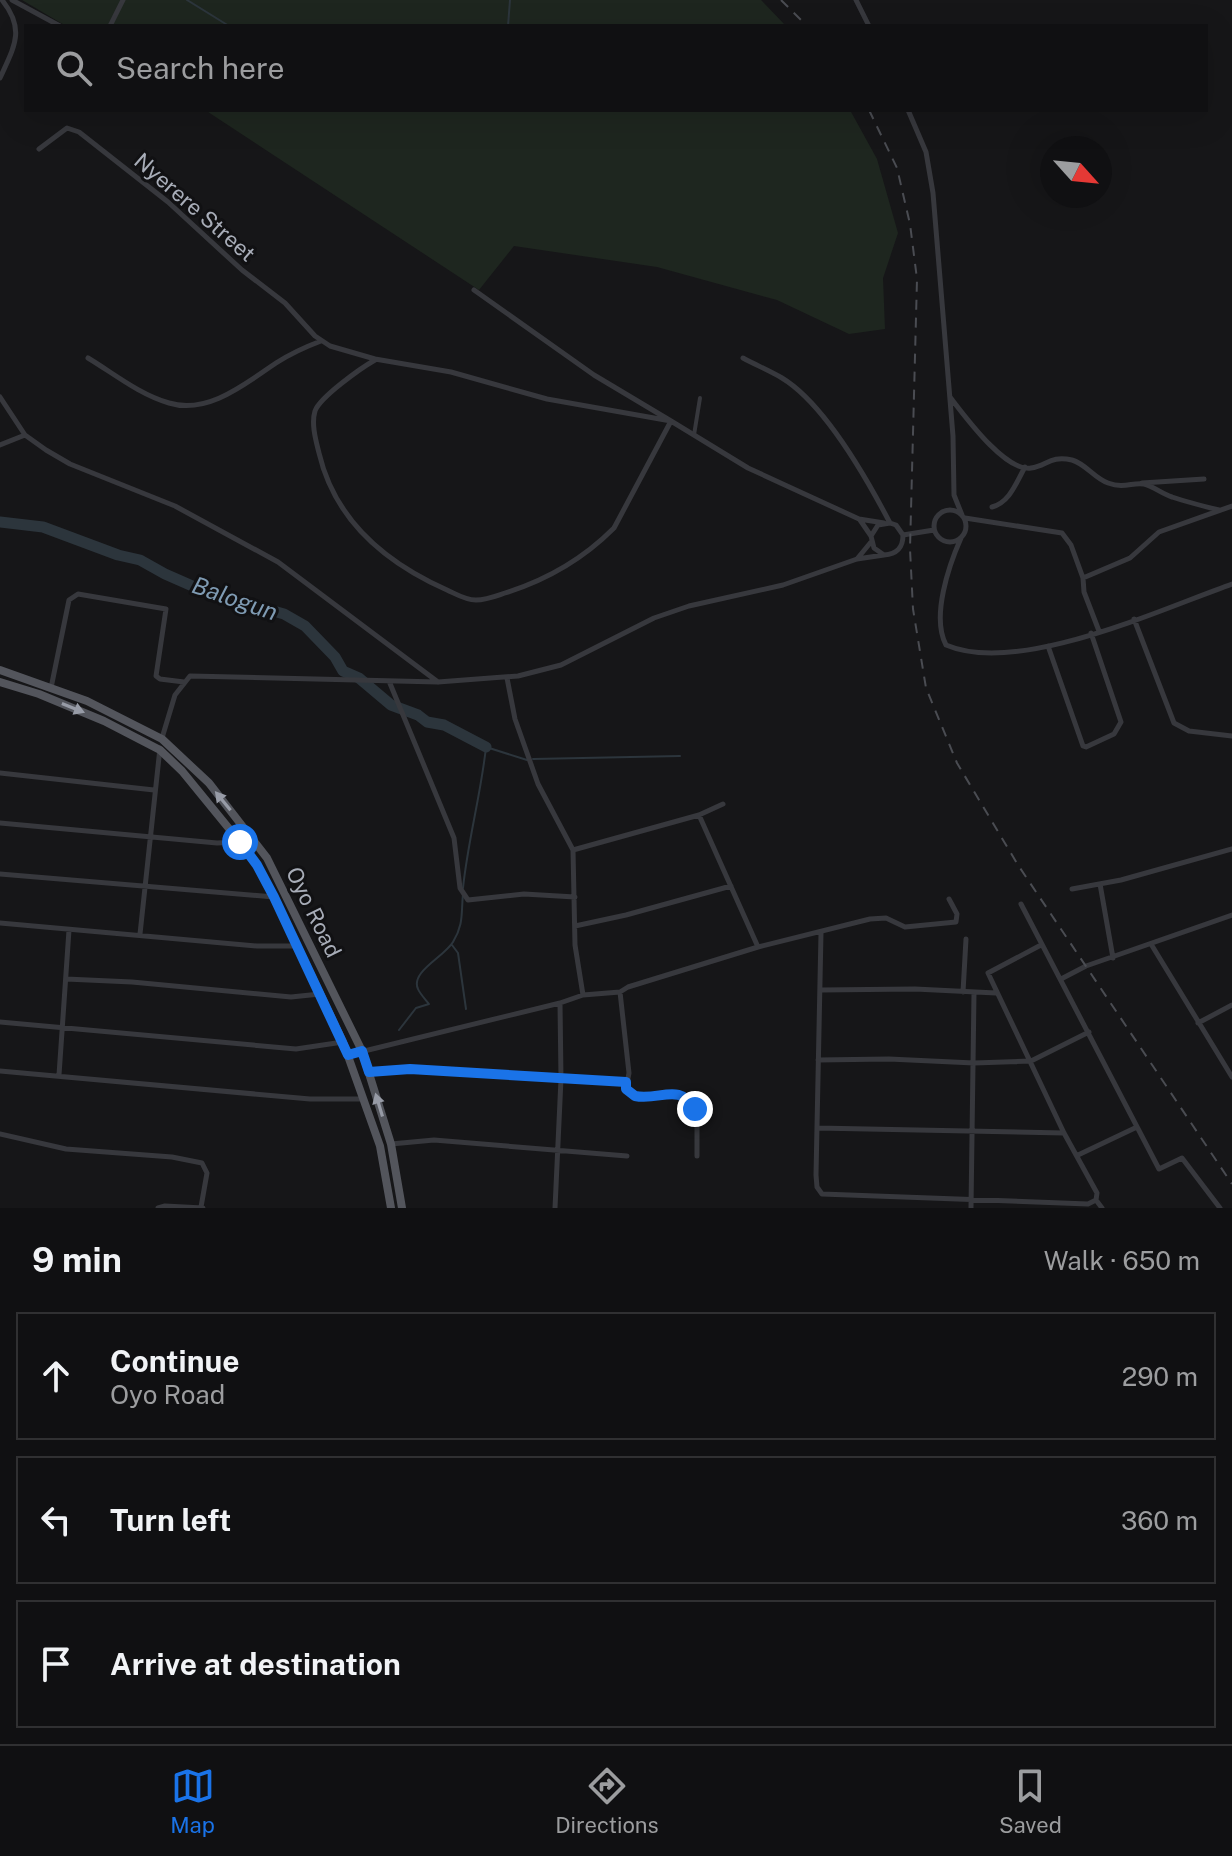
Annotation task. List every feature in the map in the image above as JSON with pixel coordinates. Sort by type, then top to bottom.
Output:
[{"type":"main road","name":"Oyo Road","points":[[0,670],[97,706],[162,739],[209,783],[267,858],[362,1051],[391,1144],[402,1208]]},
{"type":"main road","name":"Oyo Road","points":[[0,682],[39,694],[104,721],[160,750],[182,771],[240,842],[274,897],[343,1042],[380,1146],[391,1208]]},
{"type":"street","points":[[0,78],[14,47],[16,32],[14,18],[2,0]]},
{"type":"street","points":[[12,0],[56,24]]},
{"type":"street","points":[[111,24],[123,0]]},
{"type":"street","points":[[856,0],[868,24]]},
{"type":"street","points":[[909,112],[929,164],[950,397],[954,495],[967,527],[946,578],[941,622],[946,645],[985,654],[1048,646],[1232,584]]},
{"type":"street","name":"Nyerere Street","points":[[39,149],[67,128],[79,132],[168,202],[242,270],[285,303],[321,341]]},
{"type":"street","points":[[140,934],[162,739],[175,695],[190,676],[438,682],[507,678],[561,665],[654,618],[677,610],[794,582],[857,559],[896,552],[901,548],[903,535],[896,525],[859,519],[748,468],[594,375],[474,290]]},
{"type":"street","points":[[88,358],[153,397],[172,405],[191,406],[231,393],[296,351],[321,341],[347,352],[451,372],[547,399],[608,408],[661,422],[671,421]]},
{"type":"street","points":[[743,358],[783,378],[804,395],[859,467],[887,523]]},
{"type":"street","points":[[375,359],[326,397],[314,416],[318,450],[332,495],[376,547],[424,579],[472,600],[536,583],[600,542],[621,517],[671,421]]},
{"type":"street","points":[[0,397],[25,435],[70,464],[175,506],[278,562],[438,682]]},
{"type":"street","points":[[950,397],[1001,455],[1019,466],[1031,468],[1055,459],[1070,460],[1080,463],[1103,481],[1122,488],[1141,483],[1204,479]]},
{"type":"street","points":[[694,437],[700,398]]},
{"type":"street","points":[[0,445],[25,435]]},
{"type":"street","points":[[992,507],[1002,504],[1009,496],[1025,467]]},
{"type":"street","points":[[1141,483],[1170,496],[1219,510]]},
{"type":"street","points":[[954,495],[947,510],[936,518],[934,530],[946,542],[961,538]]},
{"type":"street","points":[[1083,578],[1130,558],[1159,532],[1232,506]]},
{"type":"street","points":[[947,510],[963,517],[1062,533],[1071,545],[1099,631]]},
{"type":"street","points":[[859,519],[878,553],[884,555]]},
{"type":"street","points":[[857,559],[871,539],[873,530],[887,523]]},
{"type":"street","points":[[903,535],[934,530]]},
{"type":"street","points":[[946,542],[952,558]]},
{"type":"street","points":[[51,688],[69,600],[78,594],[166,609],[156,676],[185,682]]},
{"type":"street","points":[[1134,619],[1174,723],[1189,731],[1232,736]]},
{"type":"street","points":[[1048,646],[1083,746],[1086,747],[1114,734],[1121,722],[1091,633]]},
{"type":"street","points":[[507,678],[515,719],[538,784],[573,850],[575,945],[583,995]]},
{"type":"street","points":[[389,681],[454,838],[462,893],[468,900],[524,894],[575,897]]},
{"type":"street","points":[[0,773],[154,790]]},
{"type":"street","points":[[573,850],[699,815],[723,804]]},
{"type":"street","points":[[699,815],[758,947]]},
{"type":"street","points":[[0,823],[217,843],[240,842]]},
{"type":"street","points":[[1072,889],[1232,849]]},
{"type":"street","points":[[0,874],[274,897]]},
{"type":"street","points":[[1100,884],[1113,958]]},
{"type":"street","points":[[575,926],[731,886]]},
{"type":"street","points":[[348,1055],[583,995],[620,992],[758,947],[870,919],[886,918],[905,927],[956,922],[957,914],[949,899]]},
{"type":"street","points":[[1021,904],[1159,1169],[1182,1158],[1220,1208]]},
{"type":"street","points":[[1061,979],[1086,966],[1232,915]]},
{"type":"street","points":[[0,923],[257,946],[296,946]]},
{"type":"street","points":[[59,1075],[69,930]]},
{"type":"street","points":[[821,933],[817,1187],[822,1194],[1085,1204],[1096,1200]]},
{"type":"street","points":[[963,992],[966,939]]},
{"type":"street","points":[[1151,944],[1232,1077]]},
{"type":"street","points":[[1041,945],[988,973],[1102,1208]]},
{"type":"street","points":[[66,979],[291,997],[320,994]]},
{"type":"street","points":[[821,990],[915,989],[996,993]]},
{"type":"street","points":[[620,992],[629,1073],[626,1089],[640,1098],[677,1094],[689,1099],[697,1115],[697,1156]]},
{"type":"street","points":[[971,1208],[974,993]]},
{"type":"street","points":[[555,1208],[561,1079],[560,1003]]},
{"type":"street","points":[[1198,1023],[1232,1005]]},
{"type":"street","points":[[0,1022],[296,1049],[343,1042]]},
{"type":"street","points":[[818,1060],[1031,1061],[1089,1032]]},
{"type":"street","points":[[369,1072],[410,1069],[626,1082]]},
{"type":"street","points":[[0,1071],[310,1099],[364,1099]]},
{"type":"street","points":[[1078,1155],[1137,1127]]},
{"type":"street","points":[[817,1128],[1064,1133]]},
{"type":"street","points":[[0,1134],[66,1149],[172,1157],[202,1163],[207,1173],[202,1208],[158,1208]]},
{"type":"street","points":[[391,1144],[434,1140],[627,1156]]},
{"type":"shaded area","points":[[22,0],[761,0],[784,24],[63,24]]},
{"type":"shaded area","points":[[208,112],[851,112],[877,159],[898,233],[883,278],[885,329],[849,334],[777,300],[657,267],[514,246],[479,290]]},
{"type":"waterway","points":[[187,0],[226,24]]},
{"type":"waterway","points":[[508,24],[510,0]]},
{"type":"waterway","name":"Balogun","points":[[0,522],[43,527],[140,560],[206,592],[284,614],[305,626],[335,657],[343,671],[359,678],[391,705],[418,715],[427,722],[444,725],[486,747]]},
{"type":"waterway","points":[[463,888],[486,747],[527,760]]},
{"type":"waterway","points":[[533,759],[680,756]]},
{"type":"waterway","points":[[399,1030],[416,1008],[429,1004],[417,983],[423,971],[449,948],[457,936],[463,894]]},
{"type":"waterway","points":[[452,945],[458,953],[466,1009]]},
{"type":"railway","points":[[781,0],[805,24]]},
{"type":"railway","points":[[870,112],[897,168],[910,224],[917,279],[910,549],[913,609],[926,688],[957,763],[1018,865],[1232,1184]]},
{"type":"route","points":[[240,842],[274,897],[348,1055],[362,1051],[369,1072],[410,1069],[626,1082],[626,1089],[640,1098],[677,1094],[689,1099],[695,1109]]}]
